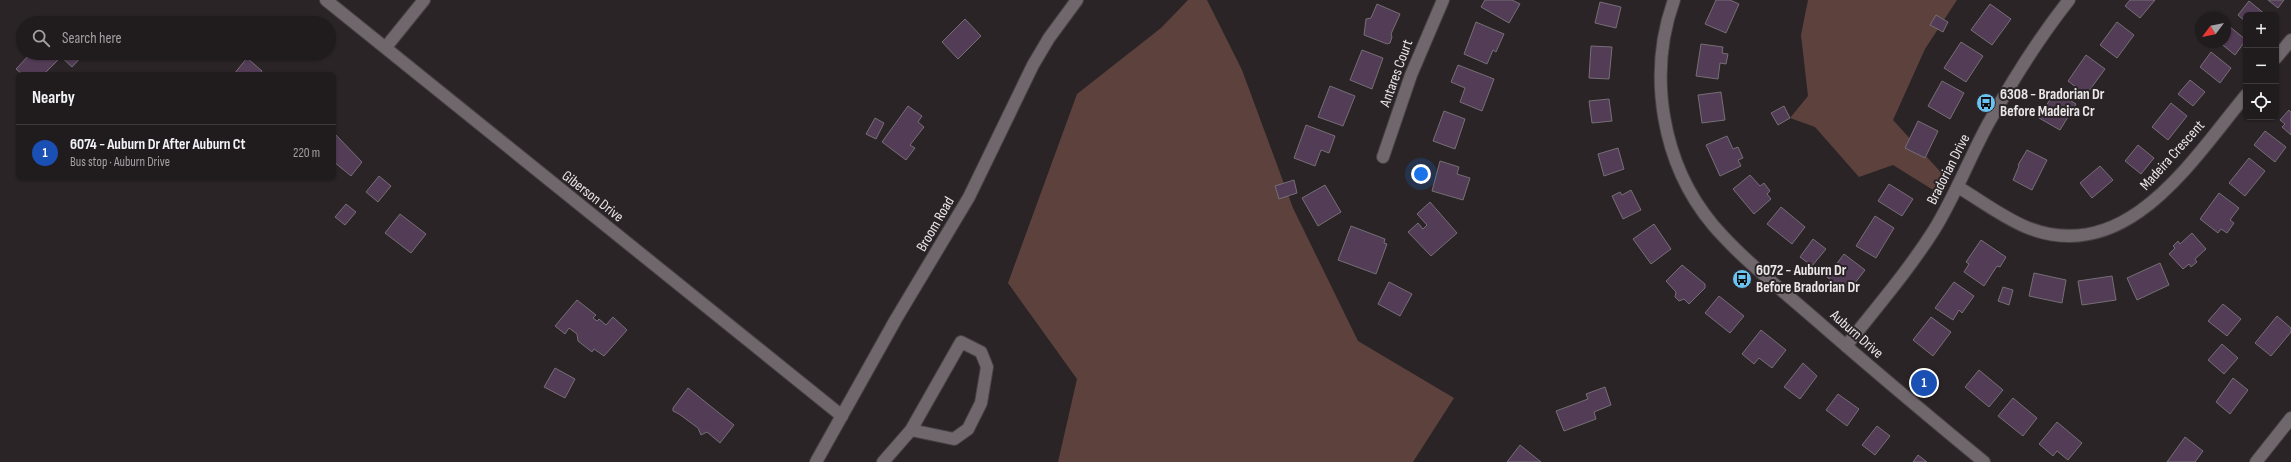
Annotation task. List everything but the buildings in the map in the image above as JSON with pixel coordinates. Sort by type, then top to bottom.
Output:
[{"type":"street","name":"Giberson Drive","points":[[326,0],[842,416]]},
{"type":"street","points":[[386,47],[424,0]]},
{"type":"street","name":"Broom Road","points":[[816,462],[896,320],[969,197],[1033,65],[1049,38],[1077,0]]},
{"type":"street","name":"Antares Court","points":[[1383,157],[1411,75],[1443,0]]},
{"type":"street","name":"Auburn Drive","points":[[1674,0],[1662,51],[1662,100],[1671,146],[1688,188],[1704,214],[1728,242],[1846,346],[1984,462]]},
{"type":"street","name":"Bradorian Drive","points":[[1846,346],[1900,278],[1934,229],[1958,187],[1987,126],[2021,67],[2069,0]]},
{"type":"street","points":[[2279,54],[2291,40]]},
{"type":"street","name":"Madeira Crescent","points":[[1958,187],[2018,223],[2037,230],[2072,236],[2101,232],[2128,220],[2162,194],[2243,98]]},
{"type":"street","points":[[883,462],[911,430],[961,342],[981,352],[987,367],[986,374],[981,403],[968,429],[954,439],[911,430]]},
{"type":"street","points":[[2256,462],[2291,418]]},
{"type":"shaded area","points":[[1188,0],[1207,0],[1242,70],[1293,208],[1358,341],[1454,398],[1413,462],[1058,462],[1077,379],[1008,283],[1077,94],[1161,28]]},
{"type":"shaded area","points":[[1808,0],[1957,0],[1925,49],[1893,120],[1947,179],[1938,193],[1893,165],[1859,177],[1815,127],[1790,118],[1808,96],[1801,35]]},
{"type":"place","name":"6308 - Bradorian Dr Before Madeira Cr","points":[[1986,103]]},
{"type":"place","name":"6072 - Auburn Dr Before Bradorian Dr","points":[[1742,279]]},
{"type":"place","name":"6074 - Auburn Dr After Auburn Ct","points":[[1924,383]]}]
